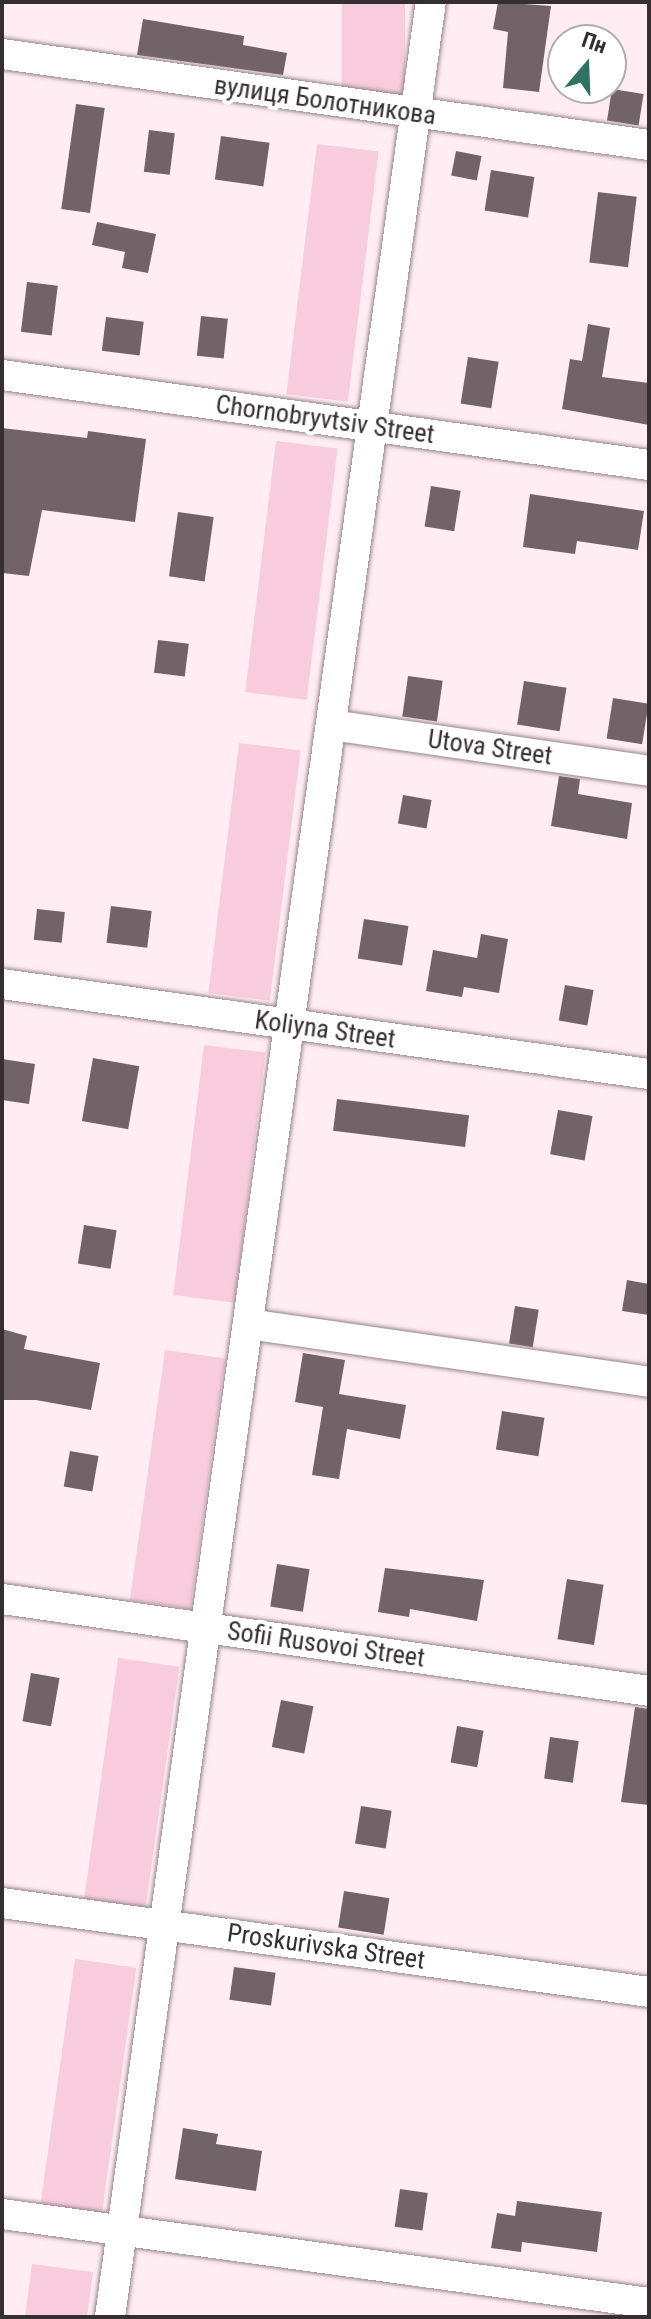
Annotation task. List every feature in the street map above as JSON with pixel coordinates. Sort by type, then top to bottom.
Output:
[{"type":"street","points":[[110,2317],[431,2]]},
{"type":"street","name":"вулиця Болотникова","points":[[2,54],[649,145]]},
{"type":"street","name":"Chornobryvtsiv Street","points":[[2,375],[649,465]]},
{"type":"street","name":"Utova Street","points":[[331,725],[649,771]]},
{"type":"street","name":"Koliyna Street","points":[[2,984],[649,1074]]},
{"type":"street","points":[[248,1324],[649,1382]]},
{"type":"street","name":"Sofii Rusovoi Street","points":[[2,1599],[649,1691]]},
{"type":"street","name":"Proskurivska Street","points":[[2,1903],[649,1992]]},
{"type":"street","points":[[2,2214],[649,2303]]},
{"type":"shaded area","points":[[342,2],[405,2],[405,95],[342,95]]},
{"type":"shaded area","points":[[317,144],[379,152],[348,402],[286,394]]},
{"type":"shaded area","points":[[276,441],[338,449],[307,700],[245,692]]},
{"type":"shaded area","points":[[239,743],[301,751],[270,1001],[208,993]]},
{"type":"shaded area","points":[[204,1045],[266,1053],[235,1303],[173,1295]]},
{"type":"shaded area","points":[[165,1350],[225,1358],[190,1609],[130,1601]]},
{"type":"shaded area","points":[[118,1658],[179,1667],[144,1917],[83,1909]]},
{"type":"shaded area","points":[[75,1959],[136,1968],[101,2218],[40,2210]]},
{"type":"shaded area","points":[[32,2264],[93,2272],[87,2317],[25,2317]]},
{"type":"building","points":[[498,2],[551,6],[539,92],[503,88],[508,32],[493,29]]},
{"type":"building","points":[[143,19],[244,36],[243,45],[287,53],[283,75],[137,55]]},
{"type":"building","points":[[627,91],[644,94],[639,126],[607,121],[610,104],[627,104]]},
{"type":"building","points":[[76,104],[105,108],[90,213],[61,209]]},
{"type":"building","points":[[149,130],[175,133],[170,175],[144,172]]},
{"type":"building","points":[[221,136],[270,143],[263,186],[215,180]]},
{"type":"building","points":[[456,151],[482,156],[477,181],[451,176]]},
{"type":"building","points":[[491,170],[534,177],[528,217],[485,210]]},
{"type":"building","points":[[598,192],[637,197],[628,267],[589,262]]},
{"type":"building","points":[[97,222],[156,234],[148,273],[122,268],[125,252],[92,245]]},
{"type":"building","points":[[27,282],[58,286],[52,335],[21,332]]},
{"type":"building","points":[[201,316],[228,319],[224,359],[197,356]]},
{"type":"building","points":[[106,317],[144,322],[140,355],[102,351]]},
{"type":"building","points":[[588,324],[610,328],[602,377],[649,383],[649,425],[562,409],[570,359],[582,361]]},
{"type":"building","points":[[468,357],[499,362],[491,408],[461,403]]},
{"type":"building","points":[[2,428],[87,438],[88,431],[146,439],[135,522],[42,510],[29,576],[2,573]]},
{"type":"building","points":[[431,486],[461,491],[454,531],[425,526]]},
{"type":"building","points":[[530,494],[644,511],[638,550],[577,541],[575,554],[523,547]]},
{"type":"building","points":[[178,512],[214,517],[205,581],[169,576]]},
{"type":"building","points":[[158,640],[189,644],[185,677],[154,673]]},
{"type":"building","points":[[408,676],[443,681],[437,721],[402,717]]},
{"type":"building","points":[[524,681],[566,688],[560,731],[517,724]]},
{"type":"building","points":[[613,698],[649,704],[642,744],[607,738]]},
{"type":"building","points":[[559,776],[580,779],[578,794],[632,803],[627,839],[551,826]]},
{"type":"building","points":[[403,795],[432,800],[427,829],[398,824]]},
{"type":"building","points":[[111,906],[152,911],[147,948],[106,943]]},
{"type":"building","points":[[37,909],[65,912],[62,943],[34,940]]},
{"type":"building","points":[[364,919],[408,926],[402,966],[358,959]]},
{"type":"building","points":[[481,934],[508,939],[499,993],[464,987],[462,997],[426,991],[433,950],[477,958]]},
{"type":"building","points":[[565,985],[594,990],[587,1025],[559,1020]]},
{"type":"building","points":[[93,1058],[139,1066],[128,1129],[82,1121]]},
{"type":"building","points":[[2,1059],[35,1064],[29,1104],[2,1100]]},
{"type":"building","points":[[337,1099],[469,1115],[465,1147],[333,1131]]},
{"type":"building","points":[[558,1110],[592,1116],[585,1160],[550,1154]]},
{"type":"building","points":[[84,1225],[117,1230],[110,1269],[78,1264]]},
{"type":"building","points":[[627,1280],[649,1284],[649,1315],[622,1311]]},
{"type":"building","points":[[515,1306],[539,1310],[533,1347],[509,1344]]},
{"type":"building","points":[[2,1329],[27,1336],[24,1349],[100,1363],[91,1410],[36,1400],[2,1400]]},
{"type":"building","points":[[303,1353],[345,1360],[339,1394],[406,1405],[400,1439],[347,1429],[339,1479],[312,1475],[323,1407],[295,1402]]},
{"type":"building","points":[[502,1411],[544,1418],[538,1456],[496,1450]]},
{"type":"building","points":[[70,1451],[99,1456],[92,1491],[64,1486]]},
{"type":"building","points":[[277,1564],[310,1569],[303,1612],[270,1606]]},
{"type":"building","points":[[385,1568],[484,1580],[477,1621],[410,1609],[409,1617],[378,1612]]},
{"type":"building","points":[[567,1579],[604,1585],[594,1645],[557,1639]]},
{"type":"building","points":[[31,1673],[60,1678],[51,1726],[22,1721]]},
{"type":"building","points":[[281,1700],[313,1706],[304,1753],[272,1747]]},
{"type":"building","points":[[635,1707],[649,1709],[649,1805],[621,1802]]},
{"type":"building","points":[[457,1726],[484,1731],[477,1767],[451,1762]]},
{"type":"building","points":[[550,1737],[579,1741],[573,1783],[544,1779]]},
{"type":"building","points":[[361,1806],[392,1811],[386,1848],[355,1844]]},
{"type":"building","points":[[344,1891],[389,1898],[384,1935],[338,1928]]},
{"type":"building","points":[[234,1967],[276,1973],[271,2006],[229,2000]]},
{"type":"building","points":[[183,2128],[218,2134],[216,2144],[262,2151],[256,2191],[175,2179]]},
{"type":"building","points":[[400,2189],[428,2193],[422,2231],[395,2227]]},
{"type":"building","points":[[517,2201],[602,2212],[597,2252],[522,2242],[521,2252],[491,2248],[497,2213],[515,2216]]}]
